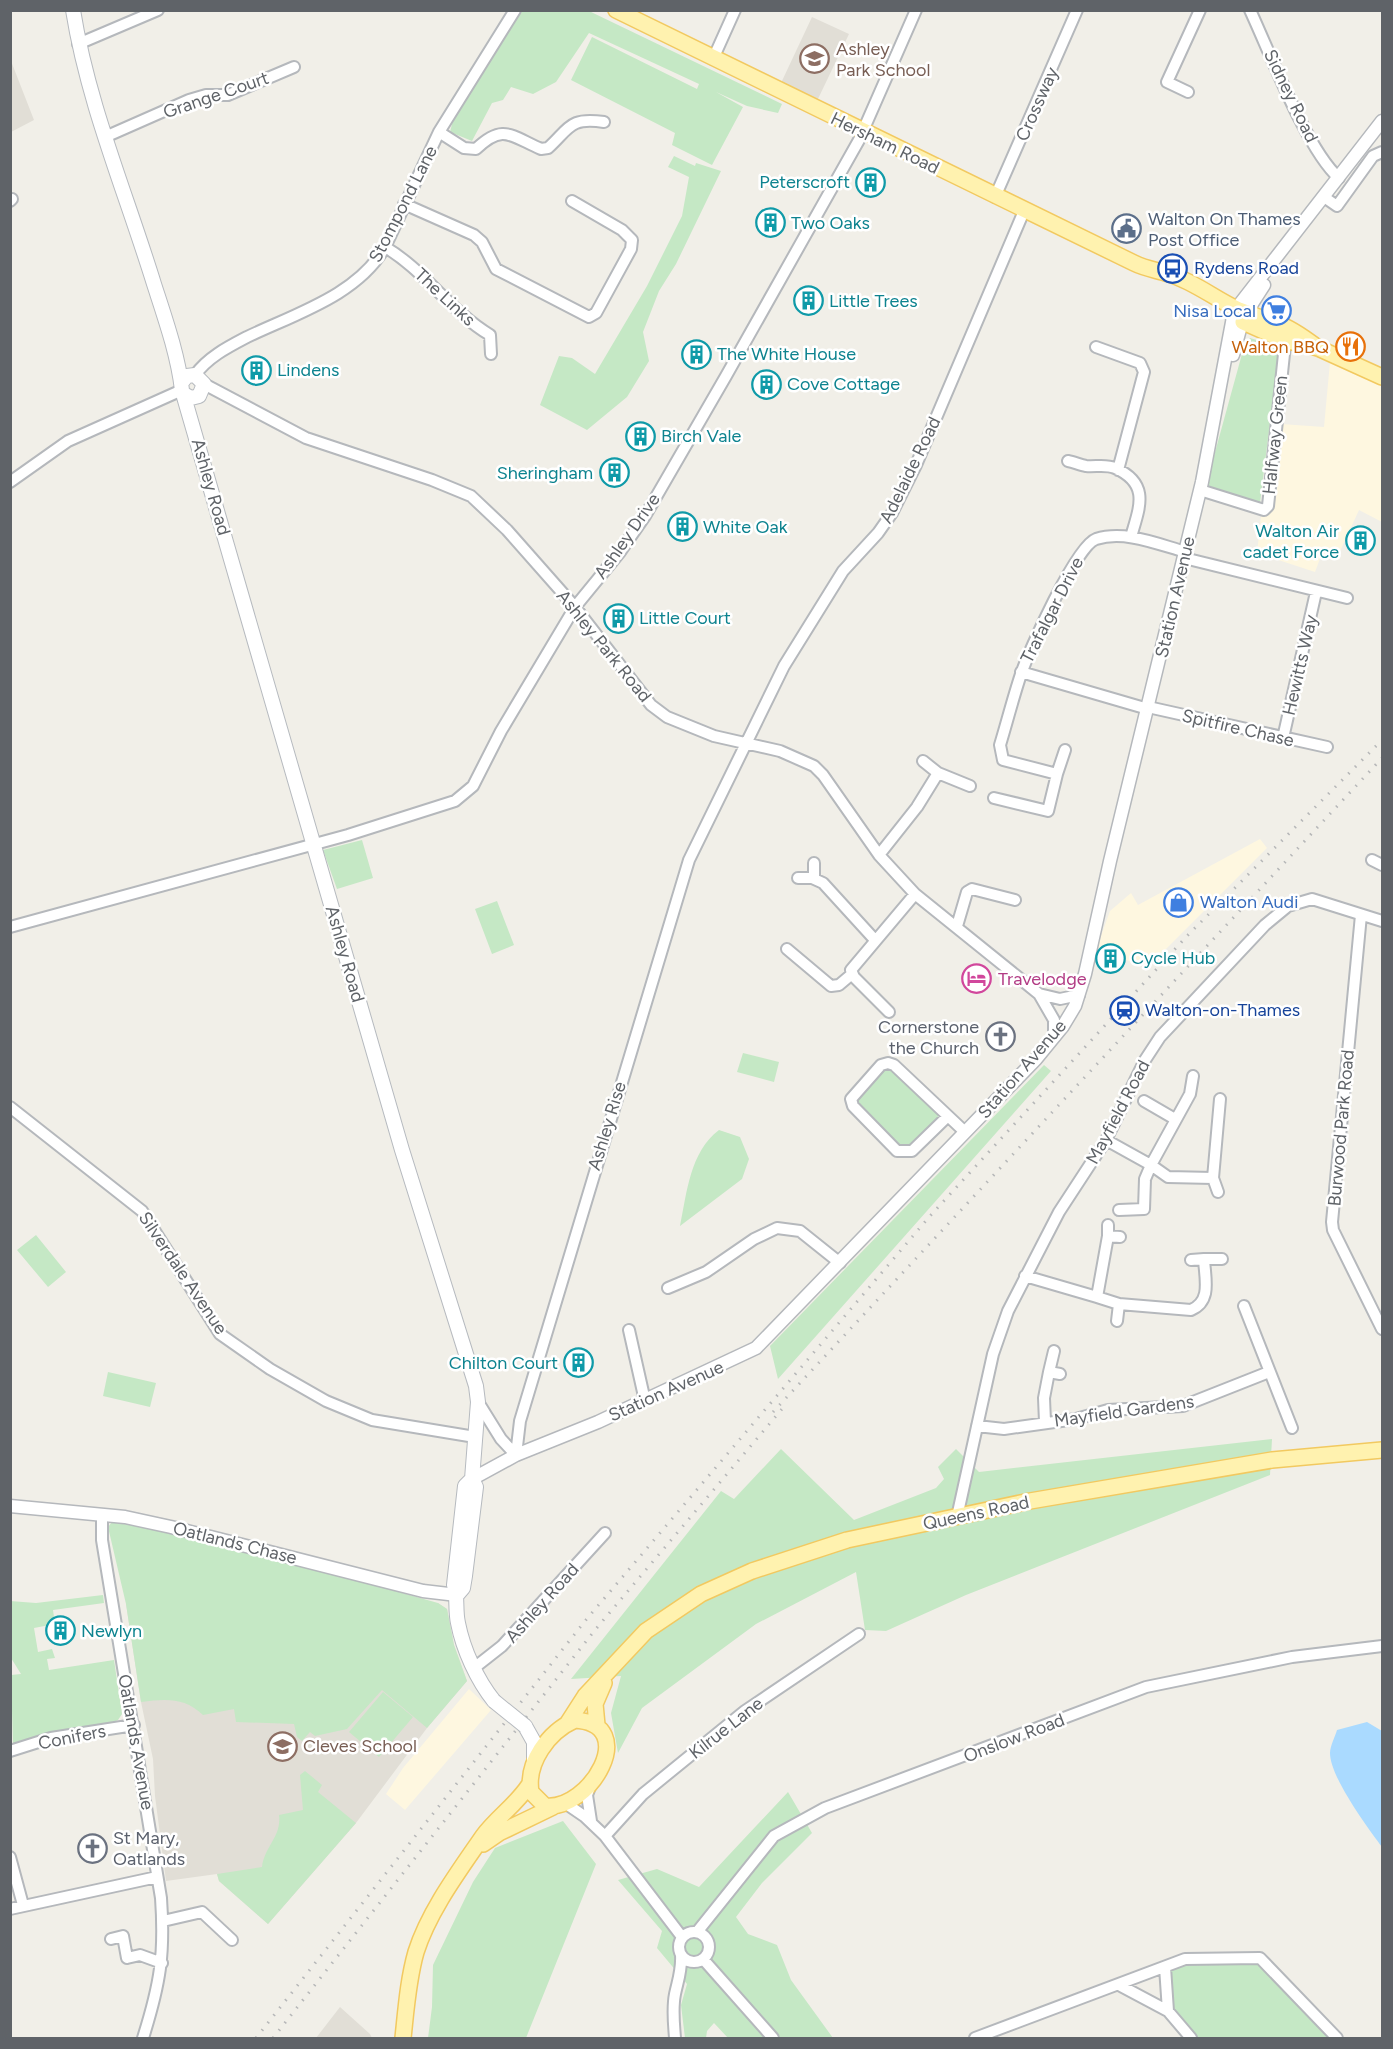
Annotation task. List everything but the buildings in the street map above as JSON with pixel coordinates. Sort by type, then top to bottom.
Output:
[{"type":"main road","name":"Ashley Road","points":[[73,10],[78,44],[105,138],[171,340],[193,386],[195,430],[312,844],[402,1150],[471,1366],[478,1402],[472,1479],[465,1486],[453,1585],[457,1595],[458,1623],[474,1668],[494,1701],[527,1728]]},
{"type":"main road","name":"Hersham Road","points":[[616,10],[862,133],[1155,272],[1164,281],[1383,377]]},
{"type":"main road","name":"Queens Road","points":[[562,1727],[585,1696],[646,1631],[690,1600],[727,1581],[847,1540],[1030,1501],[1272,1460],[1383,1450]]},
{"type":"main road","name":"Queens Road","points":[[597,1725],[595,1704],[608,1674]]},
{"type":"main road","points":[[476,1849],[499,1833],[559,1805],[591,1784],[607,1753],[606,1740],[597,1725],[582,1720],[562,1727],[527,1728],[534,1742],[531,1792],[538,1803],[559,1805]]},
{"type":"main road","points":[[534,1761],[562,1727]]},
{"type":"main road","points":[[403,2038],[416,1951],[438,1906],[492,1825],[515,1805],[530,1785]]},
{"type":"street","points":[[78,44],[158,10]]},
{"type":"street","name":"Stompond Lane","points":[[193,386],[209,361],[222,350],[348,287],[370,268],[385,247],[440,132],[515,10]]},
{"type":"street","points":[[713,59],[735,10]]},
{"type":"street","name":"Ashley Drive","points":[[312,844],[455,801],[473,786],[501,731],[574,607],[620,552],[645,516],[862,133],[916,10]]},
{"type":"street","name":"Crossway","points":[[995,197],[1077,10]]},
{"type":"street","points":[[1188,92],[1167,82],[1200,10]]},
{"type":"street","name":"Sidney Road","points":[[1250,10],[1308,133],[1323,160],[1339,178]]},
{"type":"street","name":"Grange Court","points":[[105,138],[189,100],[206,95],[228,95],[294,67]]},
{"type":"street","points":[[440,132],[464,148],[476,149],[489,137],[504,133],[542,148],[548,148],[560,132],[573,123],[584,120],[604,122]]},
{"type":"street","points":[[1239,315],[1280,263],[1289,243],[1381,127]]},
{"type":"street","points":[[1324,197],[1337,206],[1373,156],[1383,152]]},
{"type":"street","points":[[404,204],[474,235],[482,242],[496,269],[590,317],[596,313],[631,249],[632,240],[622,230],[572,201]]},
{"type":"street","name":"Adelaide Road","points":[[747,743],[784,666],[825,598],[843,571],[878,533],[892,513],[916,465],[1024,211]]},
{"type":"street","name":"The Links","points":[[385,247],[404,258],[471,323],[490,335],[491,354]]},
{"type":"street","name":"Station Avenue","points":[[472,1479],[516,1455],[645,1401],[756,1348],[840,1263],[1054,1037],[1079,995],[1185,555],[1224,372],[1230,364],[1239,315]]},
{"type":"street","name":"Halfway Green","points":[[1200,490],[1264,510],[1268,506],[1286,334]]},
{"type":"street","points":[[1096,347],[1140,363],[1144,372],[1118,470]]},
{"type":"street","points":[[10,482],[68,441],[193,386]]},
{"type":"street","name":"Ashley Park Road","points":[[193,386],[227,395],[306,438],[432,480],[471,496],[507,530],[574,607],[651,705],[667,717],[714,736],[780,751],[813,766],[827,780],[879,855],[915,894],[1039,994],[1054,1020],[1054,1037]]},
{"type":"street","points":[[1068,461],[1118,470],[1141,493],[1141,502],[1131,537]]},
{"type":"street","name":"Trafalgar Drive","points":[[1057,774],[1003,760],[1000,752],[1021,672],[1065,578],[1086,545],[1094,540],[1110,536],[1131,537],[1185,555],[1347,598]]},
{"type":"street","name":"Hewitts Way","points":[[1283,738],[1316,591]]},
{"type":"street","name":"Spitfire Chase","points":[[1021,672],[1148,708],[1327,747]]},
{"type":"street","name":"Ashley Rise","points":[[516,1455],[520,1421],[689,860],[747,743]]},
{"type":"street","points":[[994,798],[1048,811],[1065,750]]},
{"type":"street","points":[[923,761],[938,773],[970,786]]},
{"type":"street","points":[[879,855],[917,807],[938,773]]},
{"type":"street","points":[[10,927],[312,844]]},
{"type":"street","points":[[1372,860],[1383,865]]},
{"type":"street","points":[[814,863],[814,878]]},
{"type":"street","points":[[798,878],[814,878],[823,883],[875,940]]},
{"type":"street","points":[[957,926],[967,892],[972,889],[1015,900]]},
{"type":"street","points":[[889,1012],[852,974],[851,970],[855,962],[915,894]]},
{"type":"street","name":"Mayfield Road","points":[[957,1517],[993,1354],[1008,1311],[1059,1212],[1106,1140],[1145,1060],[1160,1037],[1265,925],[1288,906],[1304,900],[1332,904],[1383,921]]},
{"type":"street","name":"Burwood Park Road","points":[[1360,915],[1332,1222],[1333,1230],[1383,1329]]},
{"type":"street","points":[[787,949],[831,986],[839,986],[852,974]]},
{"type":"street","points":[[1039,994],[1060,999],[1079,995]]},
{"type":"street","points":[[948,1116],[912,1151],[904,1153],[897,1151],[853,1106],[851,1099],[881,1065],[888,1063],[894,1065],[965,1132]]},
{"type":"street","points":[[1119,1210],[1144,1209],[1145,1179],[1190,1094],[1193,1076]]},
{"type":"street","points":[[1218,1192],[1213,1178],[1220,1099]]},
{"type":"street","points":[[1144,1101],[1175,1119]]},
{"type":"street","name":"Silverdale Avenue","points":[[10,1107],[142,1211],[220,1334],[270,1369],[326,1401],[372,1420],[475,1437]]},
{"type":"street","points":[[1106,1140],[1168,1177],[1213,1178]]},
{"type":"street","points":[[668,1288],[706,1272],[754,1239],[777,1228],[800,1231],[840,1263]]},
{"type":"street","points":[[1097,1297],[1108,1231],[1120,1237]]},
{"type":"street","points":[[1025,1276],[1119,1304],[1191,1310],[1200,1307],[1206,1299],[1203,1259]]},
{"type":"street","points":[[1191,1260],[1222,1259]]},
{"type":"street","points":[[1117,1320],[1119,1304]]},
{"type":"street","points":[[1244,1306],[1292,1428]]},
{"type":"street","points":[[629,1330],[645,1401]]},
{"type":"street","name":"Mayfield Gardens","points":[[1045,1422],[1044,1398],[1055,1373],[1054,1351]]},
{"type":"street","name":"Mayfield Gardens","points":[[976,1426],[1004,1429],[1076,1419],[1108,1410],[1183,1406],[1269,1372]]},
{"type":"street","points":[[478,1402],[501,1439],[516,1455]]},
{"type":"street","name":"Oatlands Chase","points":[[10,1506],[102,1515],[171,1527],[423,1591],[457,1595]]},
{"type":"street","name":"Oatlands Avenue","points":[[102,1515],[102,1540],[134,1725],[163,1922],[160,1979],[143,2038]]},
{"type":"street","name":"Ashley Road","points":[[474,1668],[502,1646],[605,1533]]},
{"type":"street","name":"Kilrue Lane","points":[[605,1836],[643,1794],[745,1711],[859,1634]]},
{"type":"street","name":"Onslow Road","points":[[697,1932],[774,1836],[825,1808],[1146,1687],[1292,1657],[1383,1646]]},
{"type":"street","name":"Conifers","points":[[10,1751],[51,1738],[134,1725]]},
{"type":"street","points":[[591,1784],[587,1795],[591,1822]]},
{"type":"street","points":[[559,1805],[591,1822],[605,1836],[682,1937]]},
{"type":"street","points":[[10,1857],[23,1905]]},
{"type":"street","points":[[10,1908],[157,1877]]},
{"type":"street","points":[[163,1922],[202,1912],[232,1940]]},
{"type":"street","points":[[675,2038],[673,2018],[675,1995],[682,1971],[678,1947],[682,1937],[697,1932],[703,1934],[709,1943],[708,1953],[703,1959],[689,1961],[681,1955]]},
{"type":"street","points":[[111,1939],[123,1936],[127,1958],[140,1955],[162,1963]]},
{"type":"street","points":[[975,2038],[1120,1986],[1185,1959],[1260,1958],[1337,2038]]},
{"type":"street","points":[[703,1959],[773,2038]]},
{"type":"street","points":[[1165,1967],[1168,2011]]},
{"type":"street","points":[[1120,1986],[1168,2011],[1191,2038]]},
{"type":"shaded area","name":"Ashley Park School","points":[[812,17],[849,34],[817,101],[781,83]]},
{"type":"shaded area","points":[[11,61],[34,120],[10,132]]},
{"type":"shaded area","points":[[1330,362],[1382,386],[1382,522],[1359,510],[1336,560],[1321,556],[1315,572],[1257,553],[1261,516],[1281,424],[1324,427]]},
{"type":"shaded area","name":"Walton Audi","points":[[1260,839],[1267,848],[1147,968],[1141,962],[1131,962],[1097,947],[1110,911],[1131,893],[1138,905]]},
{"type":"shaded area","name":"Cleves School","points":[[438,1603],[447,1609],[454,1645],[467,1681],[427,1728],[356,1823],[268,1924],[219,1881],[217,1874],[166,1881],[155,1796],[153,1759],[141,1702],[126,1604]]},
{"type":"shaded area","points":[[469,1689],[491,1710],[405,1810],[386,1794],[403,1768]]},
{"type":"shaded area","points":[[340,2007],[370,2034],[372,2038],[316,2038]]},
{"type":"green space","points":[[515,11],[589,11],[782,104],[778,113],[747,106],[716,92],[743,107],[712,165],[672,145],[675,133],[571,80],[592,37],[697,89],[699,84],[589,33],[556,82],[533,94],[511,87],[503,100],[492,103],[472,141],[450,132],[459,97]]},
{"type":"green space","points":[[674,156],[695,166],[696,163],[721,171],[676,264],[659,291],[643,332],[649,361],[627,397],[587,430],[540,405],[559,356],[572,358],[595,374],[647,286],[682,216],[689,177],[668,167]]},
{"type":"green space","points":[[1250,338],[1273,345],[1279,350],[1260,503],[1206,485],[1245,343]]},
{"type":"green space","points":[[362,840],[373,878],[337,889],[323,850]]},
{"type":"green space","points":[[497,901],[514,945],[492,954],[475,909]]},
{"type":"green space","points":[[743,1053],[779,1062],[774,1082],[737,1072]]},
{"type":"green space","points":[[1044,1065],[1051,1071],[778,1379],[770,1346]]},
{"type":"green space","points":[[889,1066],[938,1113],[938,1119],[910,1149],[902,1150],[855,1104],[854,1097],[884,1067]]},
{"type":"green space","points":[[719,1130],[740,1137],[749,1159],[742,1179],[680,1226],[696,1161],[709,1139]]},
{"type":"green space","points":[[36,1235],[66,1272],[48,1287],[17,1250]]},
{"type":"green space","points":[[108,1372],[156,1383],[150,1407],[103,1396]]},
{"type":"green space","points":[[1272,1439],[1270,1475],[966,1595],[886,1631],[865,1630],[856,1572],[756,1624],[642,1708],[618,1753],[611,1713],[621,1676],[571,1679],[721,1491],[734,1499],[781,1449],[854,1520],[936,1488],[944,1479],[938,1467],[956,1449],[979,1472]]},
{"type":"green space","points":[[112,1522],[202,1537],[438,1603],[447,1609],[454,1645],[467,1681],[427,1728],[382,1690],[347,1729],[315,1736],[310,1732],[302,1741],[297,1737],[294,1724],[236,1722],[234,1709],[203,1715],[182,1702],[159,1700],[141,1702],[126,1604],[108,1527]]},
{"type":"green space","points":[[103,1595],[104,1603],[53,1610],[55,1624],[34,1628],[38,1652],[52,1649],[55,1658],[47,1659],[49,1670],[114,1660],[122,1714],[118,1720],[110,1724],[13,1746],[11,1675],[21,1674],[11,1658],[10,1601],[36,1603]]},
{"type":"green space","points":[[383,1692],[413,1717],[379,1757],[349,1732]]},
{"type":"green space","points":[[305,1771],[322,1785],[318,1792],[356,1823],[268,1924],[219,1881],[217,1874],[262,1867],[278,1829],[279,1815],[303,1810],[300,1775]]},
{"type":"green space","points":[[788,1792],[812,1833],[762,1883],[736,1917],[748,1934],[777,1945],[791,1980],[833,2038],[728,2038],[714,2023],[707,2031],[706,2038],[685,2038],[681,2005],[687,1984],[657,1948],[662,1931],[618,1880],[657,1869],[699,1887]]},
{"type":"green space","points":[[563,1821],[596,1864],[526,2038],[428,2038],[432,2007],[433,1965],[473,1882],[495,1848]]},
{"type":"green space","points":[[1260,1958],[1337,2038],[1191,2038],[1168,2011],[1165,1967],[1185,1959]]},
{"type":"water","points":[[1367,1722],[1382,1731],[1382,1847],[1343,1788],[1336,1775],[1330,1753],[1337,1730]]},
{"type":"railway","points":[[256,2038],[585,1621],[930,1216],[1187,936],[1382,740]]},
{"type":"railway","points":[[773,1412],[1382,758]]},
{"type":"railway","points":[[273,2038],[595,1630],[782,1409]]},
{"type":"place","name":"Ashley Park School","points":[[815,59]]},
{"type":"place","name":"Peterscroft","points":[[871,182]]},
{"type":"place","name":"Two Oaks","points":[[770,223]]},
{"type":"place","name":"Walton On Thames Post Office","points":[[1127,229]]},
{"type":"place","name":"Rydens Road","points":[[1173,268]]},
{"type":"place","name":"Little Trees","points":[[808,301]]},
{"type":"place","name":"Nisa Local","points":[[1277,311]]},
{"type":"place","name":"Walton BBQ","points":[[1350,347]]},
{"type":"place","name":"The White House","points":[[696,354]]},
{"type":"place","name":"Lindens","points":[[256,370]]},
{"type":"place","name":"Cove Cottage","points":[[766,384]]},
{"type":"place","name":"Birch Vale","points":[[640,436]]},
{"type":"place","name":"Sheringham","points":[[614,473]]},
{"type":"place","name":"White Oak","points":[[682,527]]},
{"type":"place","name":"Walton Air cadet Force","points":[[1360,541]]},
{"type":"place","name":"Little Court","points":[[618,618]]},
{"type":"place","name":"Walton Audi","points":[[1179,902]]},
{"type":"place","name":"Cycle Hub","points":[[1110,958]]},
{"type":"place","name":"Travelodge","points":[[977,979]]},
{"type":"place","name":"Walton-on-Thames","points":[[1124,1010]]},
{"type":"place","name":"Cornerstone the Church","points":[[1000,1037]]},
{"type":"place","name":"Chilton Court","points":[[579,1363]]},
{"type":"place","name":"Newlyn","points":[[60,1631]]},
{"type":"place","name":"Cleves School","points":[[282,1746]]},
{"type":"place","name":"St Mary, Oatlands","points":[[92,1848]]}]
